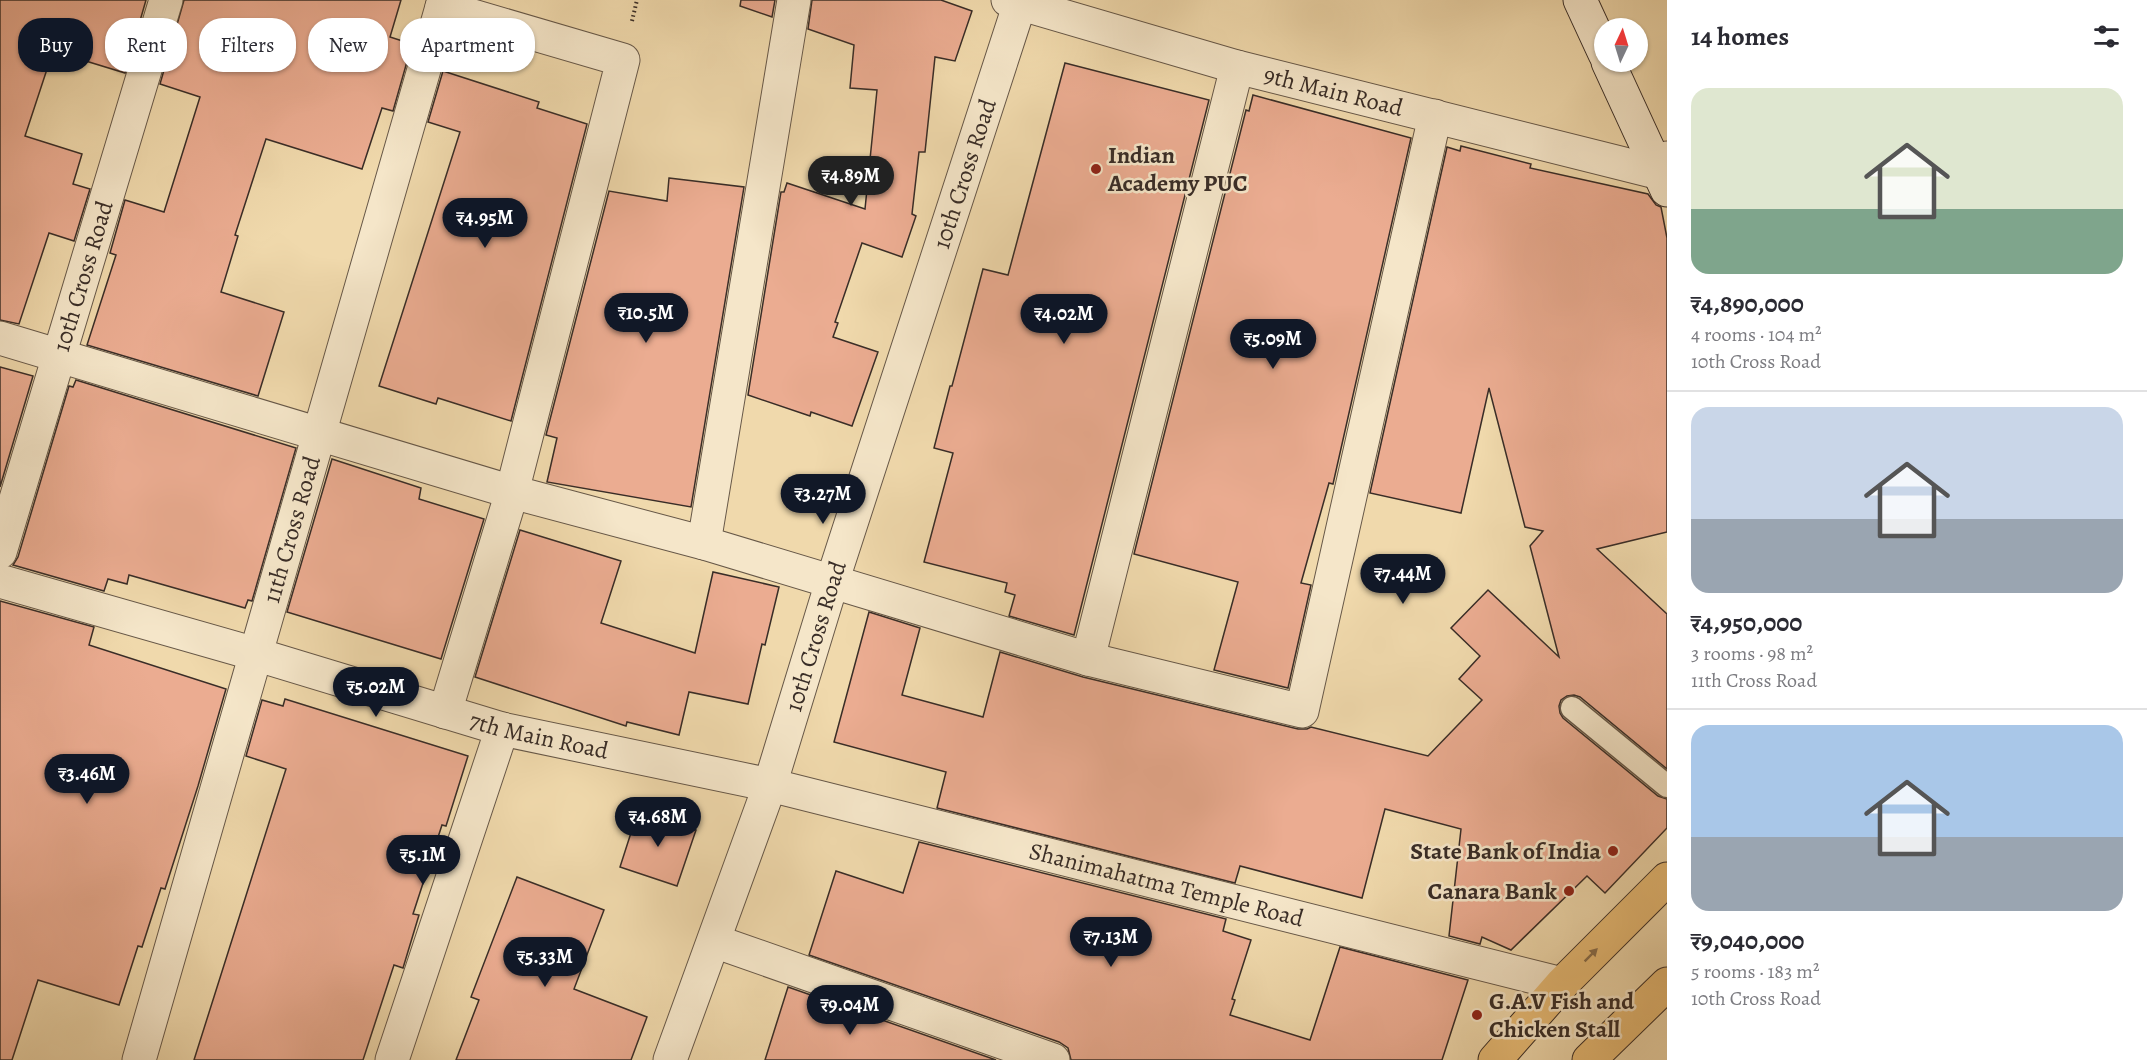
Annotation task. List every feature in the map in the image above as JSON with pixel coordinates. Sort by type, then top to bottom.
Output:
[{"type":"main road","points":[[1495,1060],[1562,984],[1667,879]]},
{"type":"main road","points":[[1589,1060],[1667,984]]},
{"type":"street","name":"10th Cross Road","points":[[0,552],[166,0]]},
{"type":"street","points":[[704,543],[794,0]]},
{"type":"street","points":[[1580,0],[1594,30]]},
{"type":"street","name":"10th Cross Road","points":[[669,1060],[770,785],[1016,2]]},
{"type":"street","name":"9th Main Road","points":[[1016,2],[1237,67],[1665,174]]},
{"type":"street","points":[[443,4],[623,60],[512,492],[445,712]]},
{"type":"street","name":"11th Cross Road","points":[[139,1060],[443,4]]},
{"type":"street","points":[[1089,659],[1237,67]]},
{"type":"street","points":[[1613,72],[1665,174]]},
{"type":"street","points":[[0,338],[512,492],[704,543],[1089,659],[1302,711],[1435,116]]},
{"type":"street","name":"7th Main Road","points":[[0,581],[255,654],[502,729],[770,785]]},
{"type":"street","points":[[392,1060],[502,729]]},
{"type":"street","name":"Shanimahatma Temple Road","points":[[770,785],[1562,984]]},
{"type":"street","points":[[714,941],[1053,1060]]},
{"type":"lane","points":[[1572,708],[1667,786]]},
{"type":"building","points":[[0,0],[146,0],[141,18],[105,18],[105,67],[93,63],[93,18],[18,18],[18,72],[46,72],[25,136],[82,154],[73,184],[90,189],[74,241],[49,233],[19,324],[0,320]]},
{"type":"building","points":[[184,0],[401,0],[390,37],[400,40],[400,72],[404,72],[393,111],[382,108],[362,169],[266,139],[235,235],[238,236],[221,292],[284,312],[258,396],[87,345],[116,255],[110,253],[125,200],[164,212],[200,97],[160,84],[163,72],[187,72],[187,18],[179,18]]},
{"type":"building","points":[[741,0],[775,0],[772,17],[740,6]]},
{"type":"building","points":[[812,0],[941,0],[972,11],[955,61],[935,57],[925,152],[919,152],[912,214],[916,216],[902,257],[862,243],[835,322],[838,323],[833,337],[878,352],[852,426],[811,412],[810,416],[748,395],[781,192],[784,192],[787,183],[865,209],[877,90],[850,88],[854,45],[808,29]]},
{"type":"building","points":[[1065,63],[1209,100],[1074,635],[1009,616],[1015,595],[1005,592],[1007,583],[924,562],[953,453],[934,448],[983,269],[1008,275]]},
{"type":"building","points":[[443,72],[446,72],[539,102],[537,108],[587,124],[511,421],[438,398],[436,404],[379,386],[460,132],[428,122]]},
{"type":"building","points":[[1253,95],[1411,138],[1333,484],[1329,483],[1301,583],[1311,585],[1288,688],[1214,670],[1238,582],[1134,554],[1246,110],[1249,111]]},
{"type":"building","points":[[1461,146],[1531,164],[1530,168],[1648,194],[1656,205],[1661,207],[1667,238],[1667,532],[1597,549],[1667,614],[1667,769],[1580,697],[1567,696],[1561,700],[1559,706],[1563,718],[1658,796],[1667,799],[1667,828],[1605,893],[1587,876],[1511,950],[1482,937],[1480,944],[1449,936],[1461,829],[1385,809],[1362,898],[1240,866],[1235,883],[937,808],[946,772],[834,742],[869,612],[920,628],[902,695],[983,717],[1000,652],[1083,677],[1298,729],[1311,727],[1428,756],[1482,700],[1459,679],[1480,656],[1451,628],[1488,590],[1559,657],[1530,546],[1543,531],[1525,527],[1489,388],[1461,513],[1370,493],[1447,147],[1460,151]]},
{"type":"building","points":[[669,178],[744,187],[691,507],[547,482],[557,438],[546,435],[609,191],[667,201]]},
{"type":"building","points":[[0,367],[33,376],[0,487]]},
{"type":"building","points":[[76,380],[296,448],[252,601],[248,600],[245,608],[129,575],[127,584],[108,579],[104,591],[13,565],[18,557],[69,386],[73,387]]},
{"type":"building","points":[[332,459],[421,488],[419,499],[484,519],[441,659],[287,612]]},
{"type":"building","points":[[520,530],[621,561],[601,623],[695,653],[713,572],[779,587],[765,645],[762,644],[748,704],[689,692],[679,735],[627,722],[626,726],[475,677]]},
{"type":"building","points":[[0,601],[94,627],[89,645],[226,689],[165,889],[161,888],[142,947],[138,946],[119,1005],[38,980],[12,1060],[0,1060]]},
{"type":"building","points":[[285,699],[468,756],[446,826],[442,825],[413,914],[419,915],[403,968],[394,965],[363,1060],[194,1060],[286,769],[246,756],[262,700],[283,706]]},
{"type":"building","points":[[638,811],[696,830],[677,886],[620,867]]},
{"type":"building","points":[[919,842],[1226,919],[1223,931],[1251,940],[1232,999],[1235,1000],[1230,1015],[1310,1040],[1340,947],[1468,980],[1442,1060],[1071,1060],[1068,1048],[1059,1042],[809,955],[836,871],[903,893]]},
{"type":"building","points":[[517,877],[604,910],[574,989],[647,1017],[631,1060],[456,1060],[479,1000],[471,997]]},
{"type":"building","points":[[788,987],[996,1060],[765,1060]]},
{"type":"place","name":"Indian Academy PUC","points":[[1096,169]]},
{"type":"place","name":"State Bank of India","points":[[1613,851]]},
{"type":"place","name":"Canara Bank","points":[[1569,891]]},
{"type":"place","name":"G.A.V Fish and Chicken Stall","points":[[1477,1015]]}]
